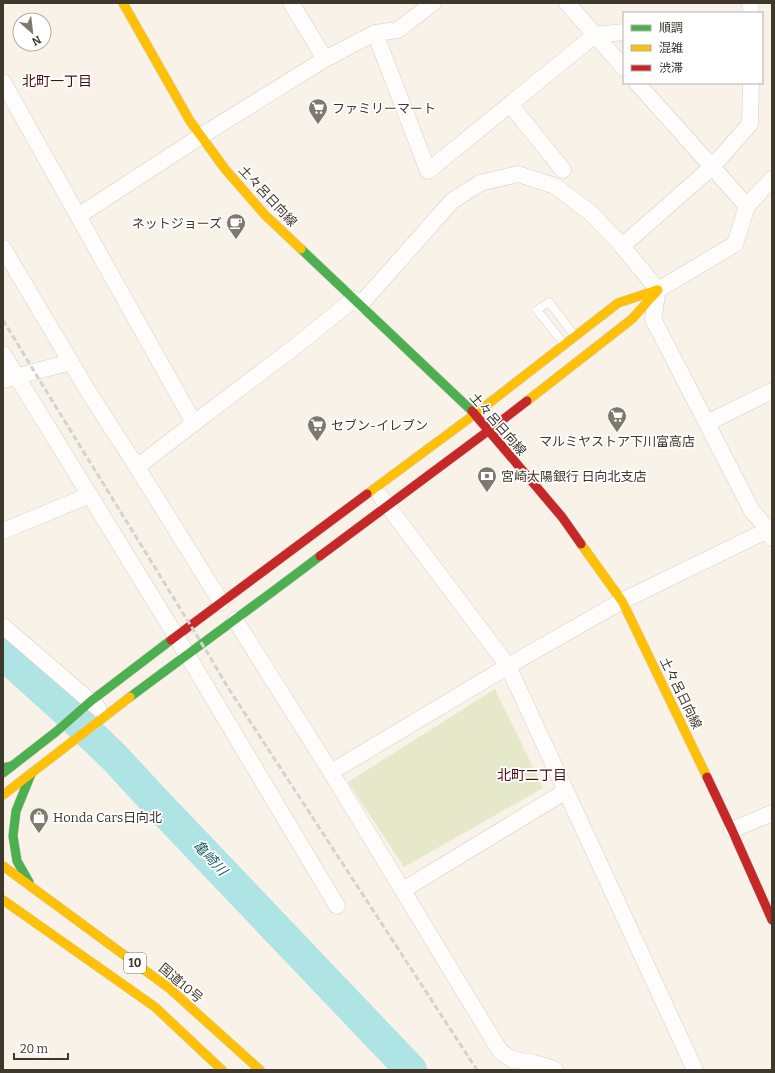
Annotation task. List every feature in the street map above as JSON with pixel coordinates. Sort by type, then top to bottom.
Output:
[{"type":"main road","name":"土々呂日向線","points":[[123,3],[190,121],[225,169],[264,214],[475,414],[562,517],[622,601],[732,830],[772,920]]},
{"type":"main road","points":[[3,773],[7,767],[57,731],[91,701],[176,636],[475,414],[571,353],[582,344],[632,319],[658,290]]},
{"type":"main road","points":[[3,795],[187,654],[235,620],[488,431],[582,344],[618,303],[658,290]]},
{"type":"main road","points":[[31,774],[16,811],[13,836],[17,860],[31,886]]},
{"type":"main road","name":"国道10号","points":[[3,866],[169,988],[260,1070]]},
{"type":"main road","name":"10","points":[[3,900],[155,1007],[222,1070]]},
{"type":"street","points":[[291,3],[324,59]]},
{"type":"street","points":[[78,216],[201,136],[324,59],[375,33],[398,30],[433,3]]},
{"type":"street","points":[[567,3],[623,67]]},
{"type":"street","points":[[375,33],[428,171],[595,35],[623,32]]},
{"type":"street","points":[[3,82],[194,423]]},
{"type":"street","points":[[638,84],[747,206]]},
{"type":"street","points":[[622,246],[712,167],[750,124],[751,84]]},
{"type":"street","points":[[510,104],[563,170]]},
{"type":"street","points":[[137,467],[292,349],[357,302],[452,201],[480,182],[518,174],[554,186],[592,214],[622,246],[658,290],[653,319],[752,512],[771,532],[622,601],[508,666],[331,772]]},
{"type":"street","points":[[658,290],[735,244],[747,206],[772,179]]},
{"type":"street","points":[[3,248],[91,396],[221,602]]},
{"type":"street","points":[[3,354],[10,378],[90,495],[187,654],[337,906]]},
{"type":"street","points":[[10,378],[71,362]]},
{"type":"street","points":[[707,423],[772,391]]},
{"type":"street","points":[[374,489],[388,505],[508,666],[695,1070]]},
{"type":"street","points":[[3,531],[90,495]]},
{"type":"street","points":[[235,620],[331,772],[500,1051],[511,1058],[534,1063],[555,1070]]},
{"type":"street","points":[[3,626],[107,716]]},
{"type":"street","points":[[403,890],[566,791]]},
{"type":"street","points":[[732,830],[772,813]]},
{"type":"lane","points":[[571,353],[537,310],[549,302],[582,344]]},
{"type":"green space","points":[[495,689],[543,788],[404,867],[348,782]]},
{"type":"waterway","name":"亀崎川","points":[[3,654],[61,706],[115,758],[411,1070]]},
{"type":"railway","points":[[3,320],[227,686],[477,1070]]},
{"type":"traffic: fast","points":[[301,249],[472,411]]},
{"type":"traffic: fast","points":[[130,697],[320,556]]},
{"type":"traffic: fast","points":[[3,773],[57,731],[91,701],[171,640]]},
{"type":"traffic: fast","points":[[3,768],[12,766]]},
{"type":"traffic: fast","points":[[29,882],[17,861],[13,836],[16,811],[31,774]]},
{"type":"traffic: slow","points":[[123,3],[190,121],[225,169],[265,215],[301,249]]},
{"type":"traffic: slow","points":[[367,494],[475,414],[618,303],[657,290]]},
{"type":"traffic: slow","points":[[527,401],[632,319],[658,290]]},
{"type":"traffic: slow","points":[[581,544],[622,601],[707,777]]},
{"type":"traffic: slow","points":[[3,795],[130,697]]},
{"type":"traffic: slow","points":[[3,866],[169,988],[260,1070]]},
{"type":"traffic: slow","points":[[3,900],[155,1007],[222,1070]]},
{"type":"traffic: jam","points":[[320,556],[527,401]]},
{"type":"traffic: jam","points":[[472,411],[562,517],[581,544]]},
{"type":"traffic: jam","points":[[171,640],[367,494]]},
{"type":"traffic: jam","points":[[707,777],[772,920]]},
{"type":"place","name":"ファミリーマート","points":[[318,125]]},
{"type":"place","name":"ネットジョーズ","points":[[236,240]]},
{"type":"place","name":"マルミヤストア下川富高店","points":[[617,433]]},
{"type":"place","name":"セブン-イレブン","points":[[317,442]]},
{"type":"place","name":"宮崎太陽銀行 日向北支店","points":[[487,493]]},
{"type":"place","name":"Honda Cars日向北","points":[[39,834]]},
{"type":"district","name":"北町一丁目","points":[[57,81]]},
{"type":"district","name":"北町二丁目","points":[[532,775]]}]
